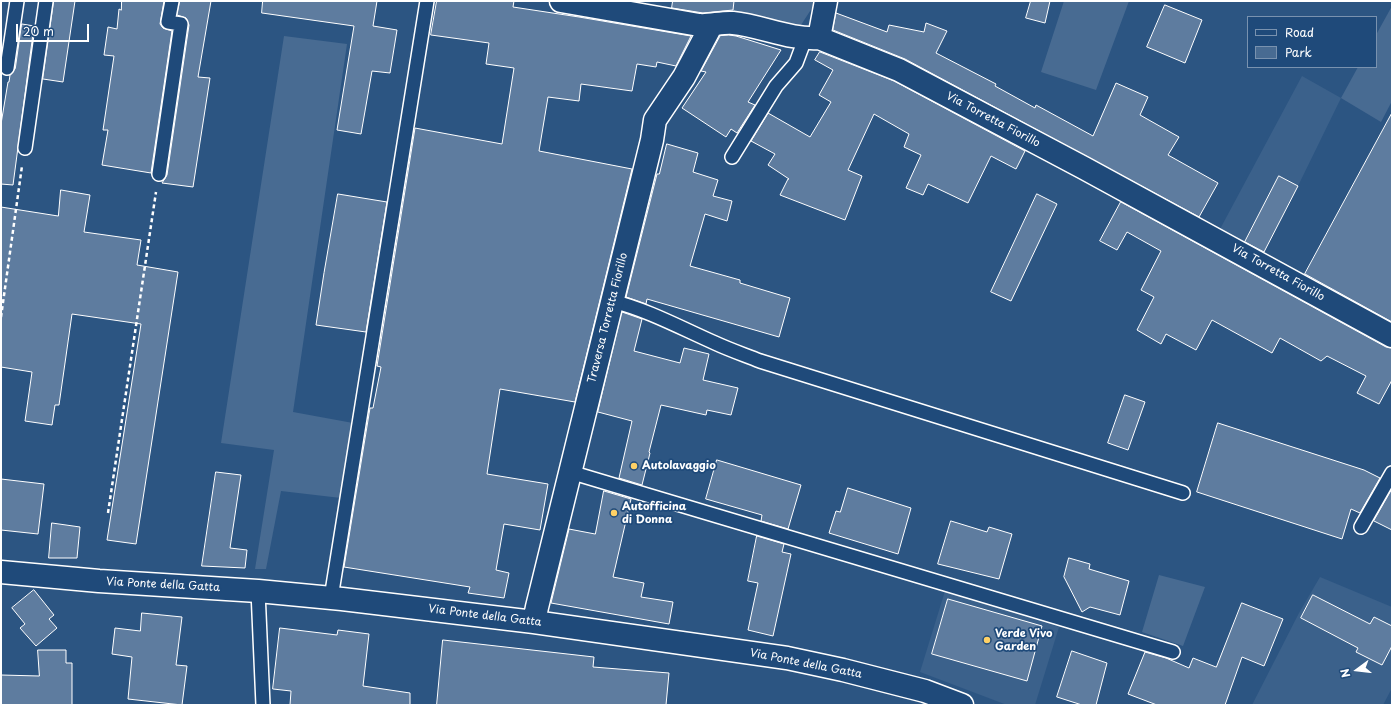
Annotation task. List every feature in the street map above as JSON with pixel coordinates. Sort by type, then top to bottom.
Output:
[{"type":"street","name":"Via Torretta Fiorillo","points":[[561,1],[699,25],[711,26],[732,23],[812,38],[899,70],[1084,168],[1392,336]]},
{"type":"street","points":[[812,38],[826,1]]},
{"type":"street","name":"Traversa Torretta Fiorillo","points":[[534,622],[652,140],[655,120],[684,77],[711,26]]},
{"type":"street","name":"Via Ponte della Gatta","points":[[1,572],[99,581],[258,591],[534,622],[787,658],[843,670],[925,691],[962,705]]},
{"type":"lane","points":[[7,68],[17,1]]},
{"type":"lane","points":[[25,148],[46,1]]},
{"type":"lane","points":[[159,174],[181,24],[168,22],[172,1]]},
{"type":"lane","points":[[331,598],[427,1]]},
{"type":"lane","points":[[732,157],[776,86],[796,63],[812,38]]},
{"type":"lane","points":[[612,301],[674,323],[716,344],[760,361],[1183,493]]},
{"type":"lane","points":[[570,472],[1173,652]]},
{"type":"lane","points":[[1361,527],[1392,473]]},
{"type":"lane","points":[[258,591],[263,705]]},
{"type":"path","points":[[1,317],[25,148]]},
{"type":"path","points":[[108,513],[159,174]]},
{"type":"shaded area","points":[[1302,76],[1341,98],[1298,186],[1262,254],[1219,231]]},
{"type":"shaded area","points":[[1320,577],[1392,607],[1392,688],[1383,705],[1252,705],[1299,613]]},
{"type":"shaded area","points":[[945,591],[1059,627],[1035,705],[1007,705],[920,672]]},
{"type":"green space","points":[[734,1],[815,1],[799,28],[732,16]]},
{"type":"green space","points":[[1064,1],[1129,1],[1096,90],[1041,72]]},
{"type":"green space","points":[[1392,6],[1392,101],[1381,122],[1341,98],[1357,68],[1377,68],[1377,33]]},
{"type":"green space","points":[[284,36],[347,44],[293,412],[353,423],[341,498],[281,491],[266,569],[255,569],[274,450],[221,443]]},
{"type":"green space","points":[[1159,575],[1205,587],[1183,646],[1142,632]]},
{"type":"building","points":[[54,1],[75,1],[63,82],[43,79]]},
{"type":"building","points":[[122,1],[164,1],[160,24],[163,28],[172,31],[151,173],[102,165],[108,130],[103,130],[114,56],[104,55],[108,27],[117,29],[119,9],[121,10]]},
{"type":"building","points":[[180,1],[211,1],[198,77],[210,78],[193,187],[162,183],[167,175],[189,25],[186,18],[177,15]]},
{"type":"building","points":[[263,1],[377,1],[373,26],[397,30],[390,73],[372,71],[361,134],[337,130],[354,26],[262,13]]},
{"type":"building","points":[[437,1],[514,1],[513,7],[691,36],[676,66],[657,62],[656,67],[637,64],[632,91],[581,84],[579,101],[548,97],[539,151],[632,169],[575,402],[500,389],[487,474],[548,484],[540,530],[504,524],[496,570],[509,573],[504,598],[468,593],[470,587],[344,567],[370,408],[373,408],[381,367],[377,366],[415,128],[502,144],[514,68],[486,64],[489,43],[431,35]]},
{"type":"building","points":[[673,1],[734,1],[733,10],[703,13],[672,8]]},
{"type":"building","points":[[1031,1],[1050,1],[1045,23],[1026,18]]},
{"type":"building","points":[[1165,5],[1202,20],[1185,63],[1147,47]]},
{"type":"building","points":[[836,13],[887,32],[889,25],[924,32],[926,23],[947,31],[936,53],[996,84],[995,86],[1035,108],[1036,105],[1093,136],[1116,83],[1148,97],[1140,115],[1179,137],[1168,155],[1218,183],[1199,217],[905,59],[833,30]]},
{"type":"building","points":[[22,24],[34,26],[13,185],[1,184],[1,124],[8,82],[10,75],[15,69]]},
{"type":"building","points":[[729,35],[781,50],[748,102],[755,105],[737,133],[731,129],[726,137],[682,108],[706,72],[701,71],[720,36]]},
{"type":"building","points":[[820,52],[894,81],[1025,151],[1016,169],[991,156],[968,203],[928,184],[923,195],[906,188],[921,155],[904,147],[909,134],[874,114],[848,170],[862,176],[845,220],[780,195],[789,179],[768,165],[775,154],[751,141],[768,113],[810,137],[831,102],[819,95],[833,70],[815,60]]},
{"type":"building","points":[[1392,113],[1392,322],[1305,274]]},
{"type":"building","points":[[667,144],[698,153],[693,172],[718,180],[713,196],[732,201],[727,221],[705,214],[690,266],[740,280],[740,283],[790,298],[779,337],[647,299],[646,304],[626,297],[657,174],[659,174]]},
{"type":"building","points":[[1279,176],[1298,186],[1264,252],[1245,242]]},
{"type":"building","points":[[61,190],[90,195],[84,232],[141,240],[137,265],[178,272],[136,544],[107,540],[141,324],[72,314],[59,405],[55,405],[52,425],[25,421],[32,372],[1,367],[1,207],[58,216]]},
{"type":"building","points":[[338,194],[387,202],[366,332],[316,325]]},
{"type":"building","points":[[1037,194],[1057,204],[1011,301],[991,292]]},
{"type":"building","points":[[1121,202],[1386,347],[1392,348],[1392,380],[1379,404],[1357,393],[1366,376],[1327,356],[1321,361],[1280,338],[1272,353],[1212,320],[1196,350],[1166,334],[1161,344],[1137,330],[1154,297],[1141,290],[1161,251],[1127,232],[1117,250],[1100,241]]},
{"type":"building","points":[[622,312],[642,319],[634,351],[680,363],[684,348],[709,354],[703,380],[738,388],[731,415],[707,410],[706,415],[661,405],[642,485],[619,478],[632,421],[598,412]]},
{"type":"building","points":[[1125,395],[1145,402],[1128,450],[1108,443]]},
{"type":"building","points":[[1218,423],[1364,470],[1380,478],[1360,513],[1351,509],[1342,539],[1197,492]]},
{"type":"building","points":[[717,460],[801,485],[788,529],[761,521],[762,515],[706,499]]},
{"type":"building","points":[[216,472],[241,475],[230,548],[247,550],[245,568],[202,566]]},
{"type":"building","points":[[1,479],[44,484],[38,534],[1,530]]},
{"type":"building","points":[[848,488],[911,508],[898,554],[829,533],[836,511],[840,512]]},
{"type":"building","points":[[1392,489],[1392,530],[1374,521]]},
{"type":"building","points":[[604,491],[631,499],[613,577],[644,583],[641,597],[673,602],[669,624],[551,603],[569,529],[595,534]]},
{"type":"building","points":[[951,521],[987,532],[989,527],[1012,534],[999,579],[938,564]]},
{"type":"building","points":[[52,523],[80,527],[77,558],[49,558]]},
{"type":"building","points":[[757,536],[784,544],[782,552],[791,554],[773,636],[748,630],[758,583],[748,581]]},
{"type":"building","points":[[1069,558],[1090,564],[1089,569],[1129,581],[1120,615],[1090,607],[1082,612],[1064,577]]},
{"type":"building","points":[[34,590],[54,615],[49,619],[57,628],[36,646],[20,628],[25,624],[12,608]]},
{"type":"building","points":[[1313,595],[1370,624],[1374,617],[1392,626],[1392,646],[1382,665],[1356,652],[1358,648],[1301,618]]},
{"type":"building","name":"Verde Vivo Garden","points":[[948,599],[1042,626],[1027,681],[932,654]]},
{"type":"building","points":[[1242,603],[1283,619],[1264,666],[1242,657],[1225,705],[1157,705],[1128,694],[1145,652],[1166,658],[1189,668],[1193,658],[1216,667]]},
{"type":"building","points":[[142,613],[182,617],[176,665],[187,666],[182,705],[128,699],[132,657],[112,654],[115,628],[140,631]]},
{"type":"building","points":[[280,628],[337,635],[338,630],[369,634],[363,686],[410,693],[410,705],[290,705],[291,691],[273,689]]},
{"type":"building","points":[[443,640],[594,657],[593,667],[669,673],[666,705],[437,705]]},
{"type":"building","points":[[38,650],[66,650],[66,663],[72,663],[72,705],[1,705],[1,675],[39,676]]},
{"type":"building","points":[[1072,651],[1107,663],[1096,705],[1082,705],[1057,697]]},
{"type":"place","name":"Autolavaggio","points":[[634,466]]},
{"type":"place","name":"Autofficina di Donna","points":[[614,513]]},
{"type":"place","name":"Verde Vivo Garden","points":[[987,640]]}]
